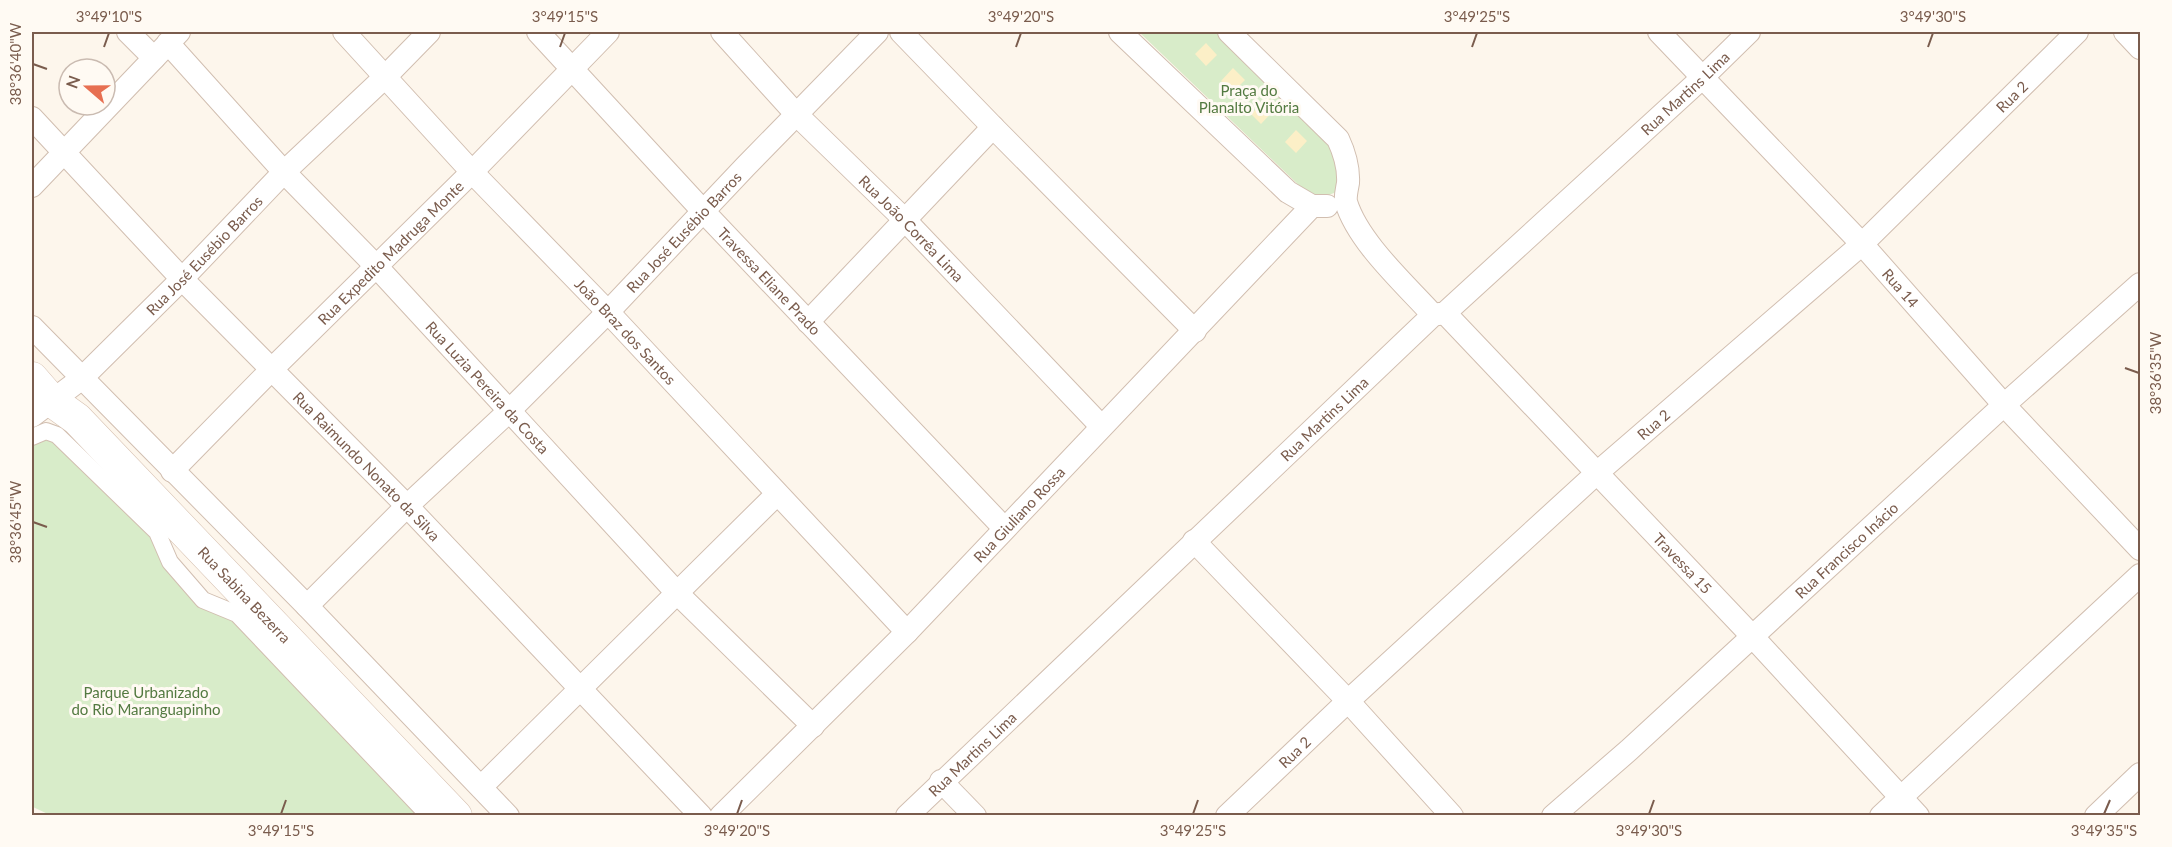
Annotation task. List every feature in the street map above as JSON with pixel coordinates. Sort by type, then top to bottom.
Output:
[{"type":"main road","name":"Rua Sabina Bezerra","points":[[32,378],[42,408],[77,419],[456,816]]},
{"type":"street","name":"Rua Luzia Pereira da Costa","points":[[128,32],[167,44],[284,172],[376,266],[678,594],[813,726]]},
{"type":"street","name":"João Braz dos Santos","points":[[344,32],[472,172],[608,312],[907,632]]},
{"type":"street","name":"Rua José Eusébio Barros","points":[[42,408],[81,379],[183,279],[284,172],[386,77],[429,32]]},
{"type":"street","name":"Travessa Eliane Prado","points":[[538,32],[1004,528]]},
{"type":"street","name":"Rua Expedito Madruga Monte","points":[[172,471],[472,172],[608,32]]},
{"type":"street","name":"Rua João Corrêa Lima","points":[[722,32],[796,114],[904,219],[1101,426]]},
{"type":"street","name":"Rua José Eusébio Barros","points":[[308,606],[407,506],[608,312],[703,210],[877,32]]},
{"type":"street","points":[[901,32],[1195,331]]},
{"type":"street","points":[[1120,32],[1288,192],[1312,206],[1332,205],[1345,200],[1348,173],[1346,156],[1338,139],[1230,32]]},
{"type":"street","name":"Rua 14","points":[[1659,32],[1862,244],[2004,405],[2140,549]]},
{"type":"street","name":"Rua Martins Lima","points":[[907,816],[1194,541],[1439,314],[1702,78],[1749,32]]},
{"type":"street","name":"Rua 2","points":[[1227,816],[1348,701],[1598,472],[1862,244],[2077,32]]},
{"type":"street","points":[[2125,32],[2140,48]]},
{"type":"street","points":[[32,186],[167,44]]},
{"type":"street","name":"Rua Raimundo Nonato da Silva","points":[[32,118],[183,279],[407,506],[700,816]]},
{"type":"street","points":[[808,322],[993,128]]},
{"type":"street","name":"Travessa 15","points":[[1345,200],[1362,233],[1374,250],[1598,472],[1918,816]]},
{"type":"street","name":"Rua Giuliano Rossa","points":[[721,816],[907,632],[1312,206]]},
{"type":"street","name":"Rua Francisco Inácio","points":[[1553,816],[1629,750],[2004,405],[2140,284]]},
{"type":"street","points":[[32,327],[308,606],[508,816]]},
{"type":"street","points":[[32,436],[46,431],[57,435],[157,532],[170,562],[203,600],[237,614],[429,816]]},
{"type":"street","points":[[481,787],[777,494]]},
{"type":"street","points":[[1194,541],[1348,701],[1452,816]]},
{"type":"street","points":[[1881,816],[2140,575]]},
{"type":"street","points":[[2096,816],[2140,774]]},
{"type":"street","points":[[941,782],[975,816]]},
{"type":"green space","name":"Praça do Planalto Vitória","points":[[1139,32],[1219,32],[1337,152],[1340,190],[1323,195],[1306,192]]},
{"type":"green space","name":"Parque Urbanizado do Rio Maranguapinho","points":[[46,431],[157,532],[203,600],[237,614],[429,815],[52,816],[33,807],[32,437]]},
{"type":"sand","points":[[1206,43],[1217,55],[1206,66],[1195,54]]},
{"type":"sand","points":[[1233,68],[1245,80],[1233,92],[1221,81]]},
{"type":"sand","points":[[1268,98],[1277,107],[1261,124],[1251,114]]},
{"type":"sand","points":[[1296,130],[1307,141],[1296,153],[1285,142]]}]
